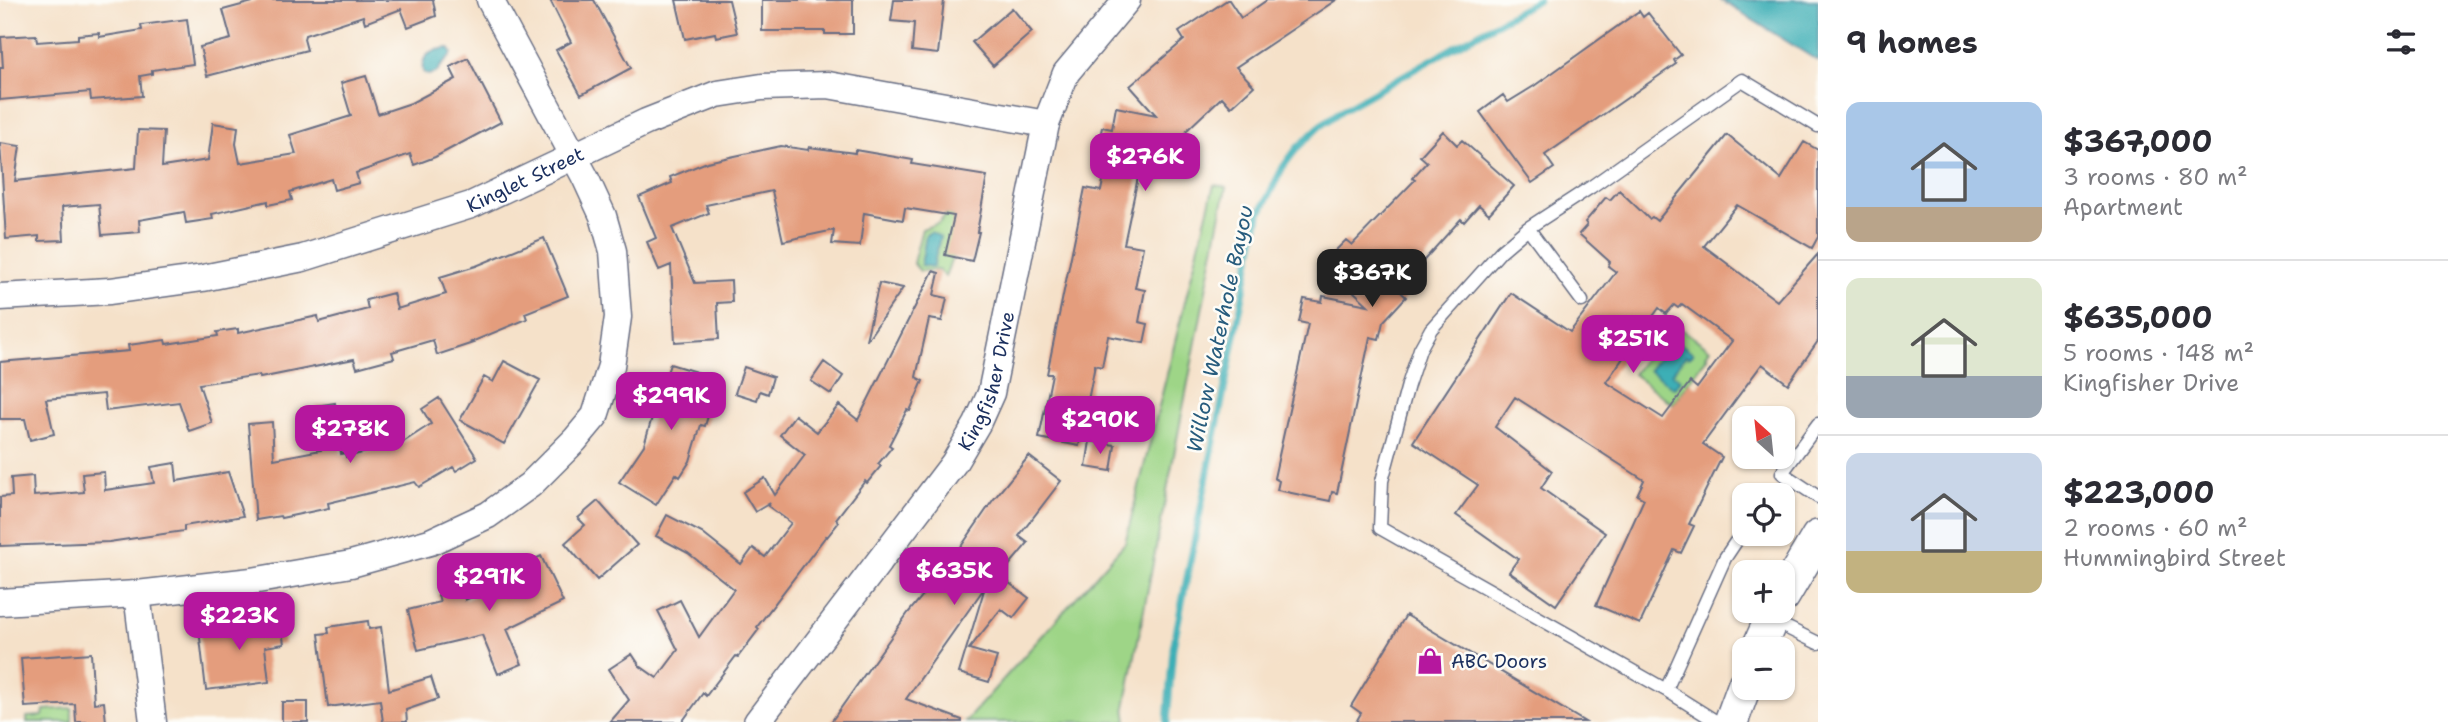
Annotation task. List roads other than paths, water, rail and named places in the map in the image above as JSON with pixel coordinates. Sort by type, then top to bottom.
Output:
[{"type":"street","points":[[0,602],[137,594],[252,581],[351,564],[430,542],[488,515],[530,485],[595,416],[611,366],[618,317],[613,251],[603,215],[490,0]]},
{"type":"street","name":"Kingfisher Drive","points":[[757,722],[954,463],[977,424],[991,393],[1046,124],[1066,74],[1127,0]]},
{"type":"street","name":"Kinglet Street","points":[[0,297],[110,291],[203,278],[303,258],[471,205],[674,110],[712,96],[762,87],[828,85],[1046,124]]},
{"type":"street","points":[[1795,578],[1818,537]]},
{"type":"street","points":[[137,594],[153,722]]},
{"type":"street","points":[[1731,722],[1739,700]]},
{"type":"lane","points":[[1717,722],[1666,690],[1380,528],[1382,481],[1420,349],[1432,329],[1501,251],[1528,228],[1591,187],[1742,80],[1818,127]]},
{"type":"lane","points":[[1528,228],[1582,301]]},
{"type":"lane","points":[[1817,427],[1782,473],[1818,497]]},
{"type":"lane","points":[[1666,690],[1725,558],[1733,546]]},
{"type":"lane","points":[[1780,623],[1818,643]]},
{"type":"water","points":[[1721,0],[1818,0],[1818,61]]},
{"type":"water","points":[[449,48],[451,56],[436,73],[428,75],[423,72],[424,61],[429,54]]},
{"type":"water","points":[[931,232],[940,237],[933,267],[921,265],[926,235]]},
{"type":"water","points":[[1673,338],[1693,353],[1689,357],[1686,355],[1672,373],[1681,380],[1674,388],[1649,370]]},
{"type":"waterway","name":"Willow Waterhole Bayou","points":[[1167,722],[1173,648],[1259,215],[1283,167],[1297,148],[1342,110],[1538,0]]},
{"type":"place","name":"ABC Doors","points":[[1430,661]]}]
